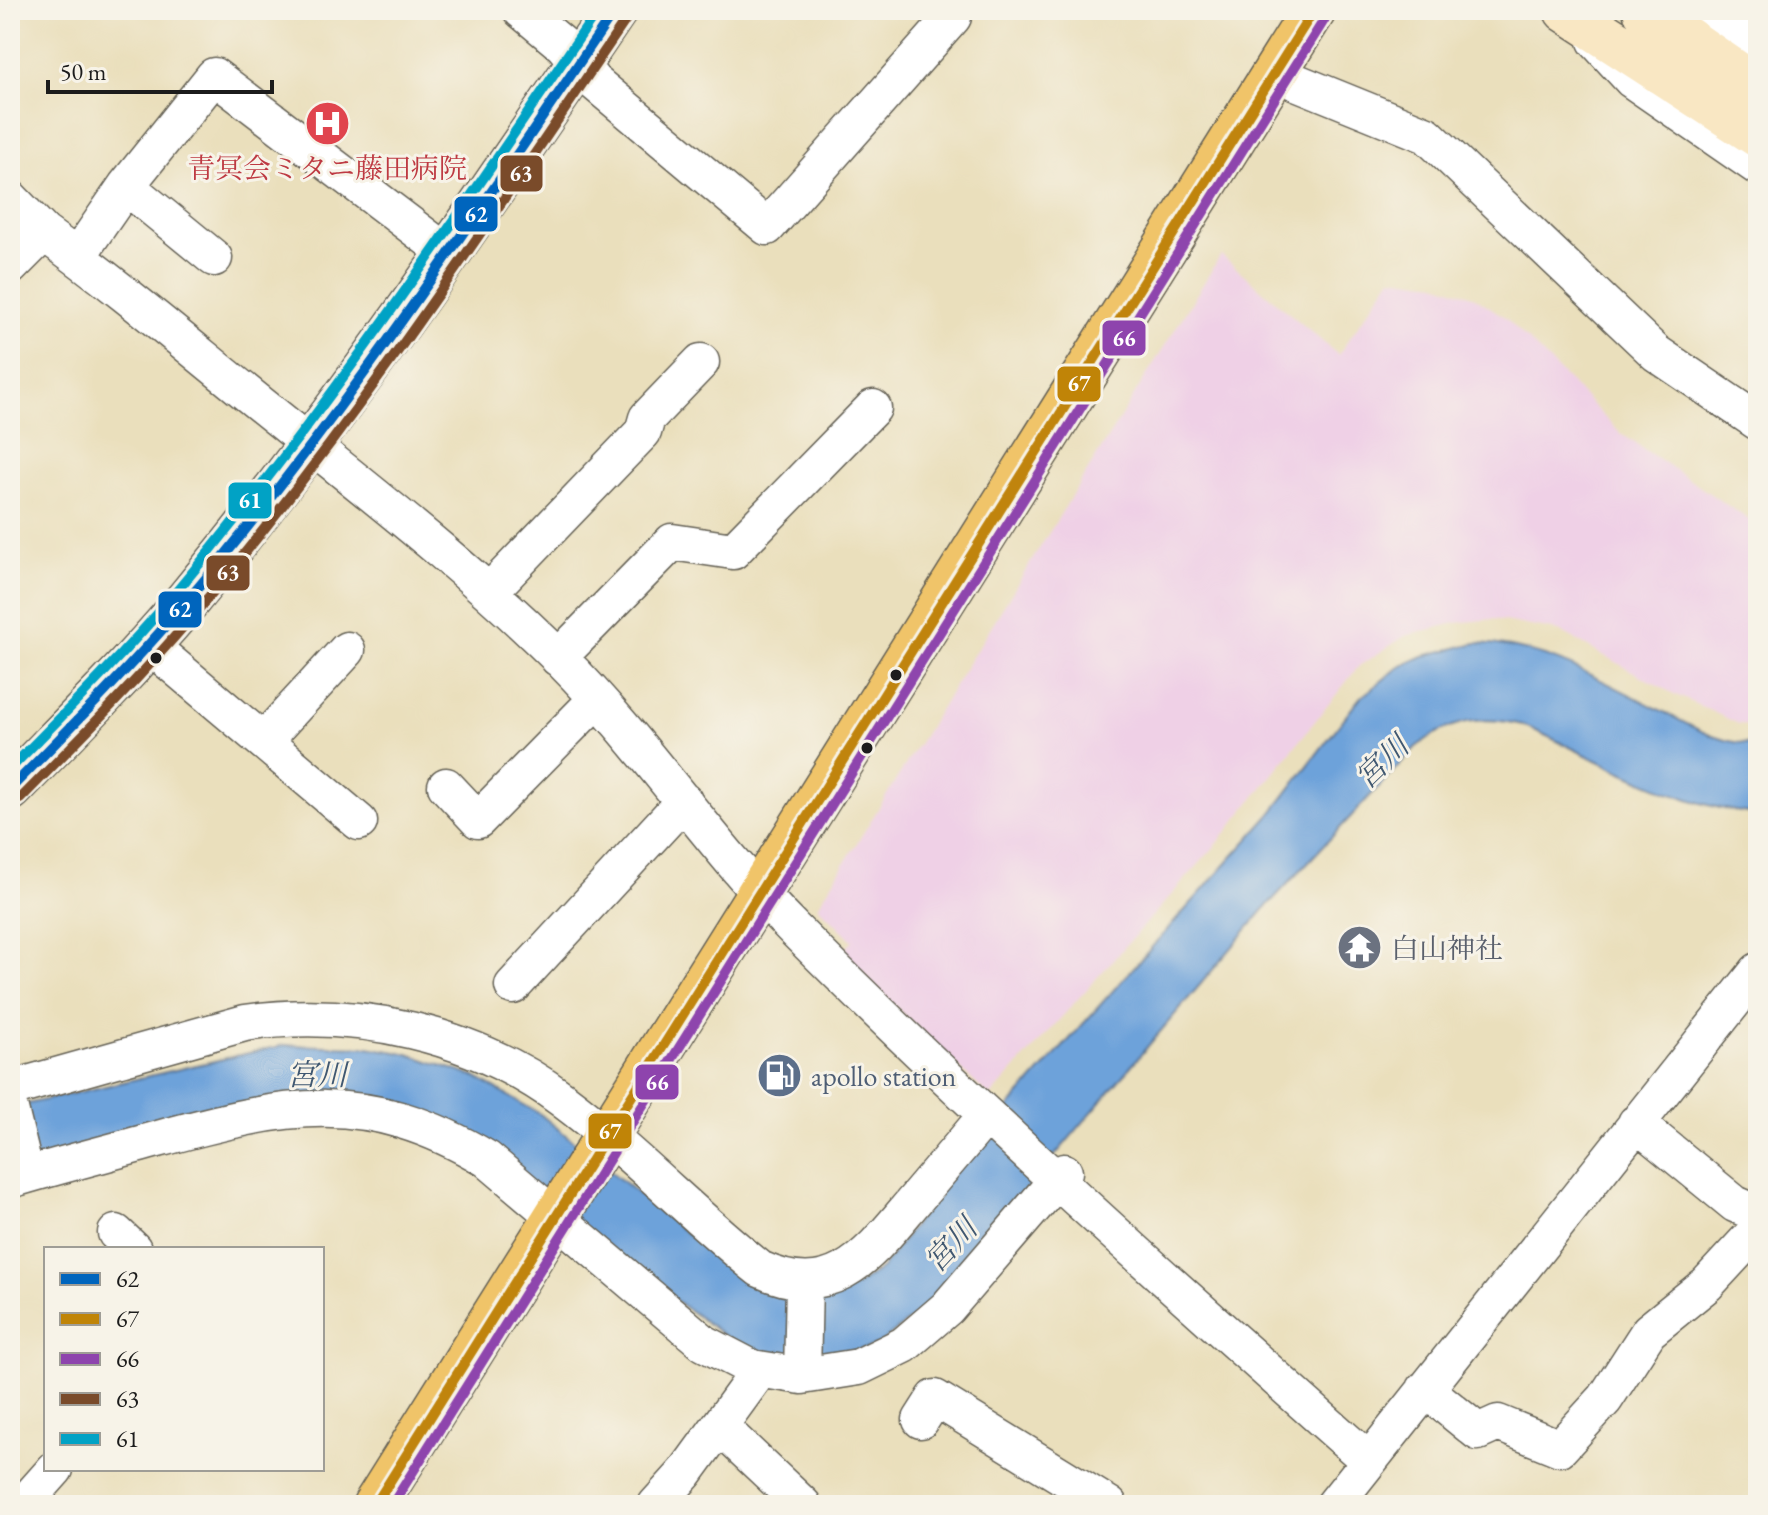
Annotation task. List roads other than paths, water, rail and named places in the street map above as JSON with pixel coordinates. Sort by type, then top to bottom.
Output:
[{"type":"main road","points":[[375,1505],[1314,10]]},
{"type":"main road","points":[[1645,10],[1758,88]]},
{"type":"main road","points":[[1570,13],[1758,135]]},
{"type":"street","points":[[521,10],[563,45],[594,82],[767,227],[953,17]]},
{"type":"street","points":[[10,789],[203,582],[312,445],[450,255],[615,10]]},
{"type":"street","points":[[1697,10],[1758,50]]},
{"type":"street","points":[[1750,10],[1758,18]]},
{"type":"street","points":[[1570,13],[1632,80],[1758,167]]},
{"type":"street","points":[[1274,73],[1427,135],[1656,353],[1758,422]]},
{"type":"street","points":[[77,257],[126,186],[214,76],[450,255]]},
{"type":"street","points":[[126,186],[214,258]]},
{"type":"street","points":[[10,198],[44,233],[312,445],[490,591],[647,753],[760,893],[989,1119],[1368,1460]]},
{"type":"street","points":[[10,267],[44,233]]},
{"type":"street","points":[[490,591],[643,432],[647,418],[701,362]]},
{"type":"street","points":[[558,658],[672,542],[733,551],[873,408]]},
{"type":"street","points":[[148,644],[265,739],[359,822]]},
{"type":"street","points":[[265,739],[347,650]]},
{"type":"street","points":[[446,786],[478,820],[597,699]]},
{"type":"street","points":[[513,986],[684,801]]},
{"type":"street","points":[[1334,1505],[1758,971]]},
{"type":"street","points":[[10,1089],[245,1023],[284,1017],[321,1018],[403,1028],[460,1045],[537,1082],[760,1269],[804,1286],[844,1272],[871,1251],[989,1119]]},
{"type":"street","points":[[10,1110],[21,1175],[248,1114],[288,1108],[324,1109],[397,1119],[453,1139],[487,1159],[558,1213],[704,1343],[760,1370],[859,1367],[904,1345],[947,1308],[1055,1176]]},
{"type":"street","points":[[1636,1123],[1735,1204],[1758,1214]]},
{"type":"street","points":[[1425,1389],[1478,1432],[1498,1423],[1560,1448],[1605,1399],[1649,1331],[1707,1284],[1758,1229]]},
{"type":"street","points":[[802,1371],[804,1286]]},
{"type":"street","points":[[656,1505],[760,1370]]},
{"type":"street","points":[[921,1420],[935,1398],[1109,1505]]},
{"type":"street","points":[[719,1426],[803,1505]]},
{"type":"street","points":[[23,1505],[53,1471]]},
{"type":"water","name":"宮川","points":[[1476,643],[1502,645],[1551,658],[1598,678],[1710,735],[1733,742],[1758,744],[1758,814],[1728,810],[1668,792],[1523,725],[1480,720],[1454,726],[1429,738],[1416,747],[1267,906],[927,1306],[878,1345],[810,1363],[744,1350],[410,1108],[38,1162],[10,1108],[284,1045],[368,1047],[408,1054],[473,1076],[540,1114],[734,1272],[772,1294],[790,1300],[824,1300],[854,1287],[882,1268],[966,1155],[1270,815],[1359,699],[1399,667],[1423,656]]},
{"type":"place","name":"青冥会ミタニ藤田病院","points":[[327,123]]},
{"type":"place","name":"白山神社","points":[[1360,948]]},
{"type":"place","name":"apollo station","points":[[780,1076]]}]
